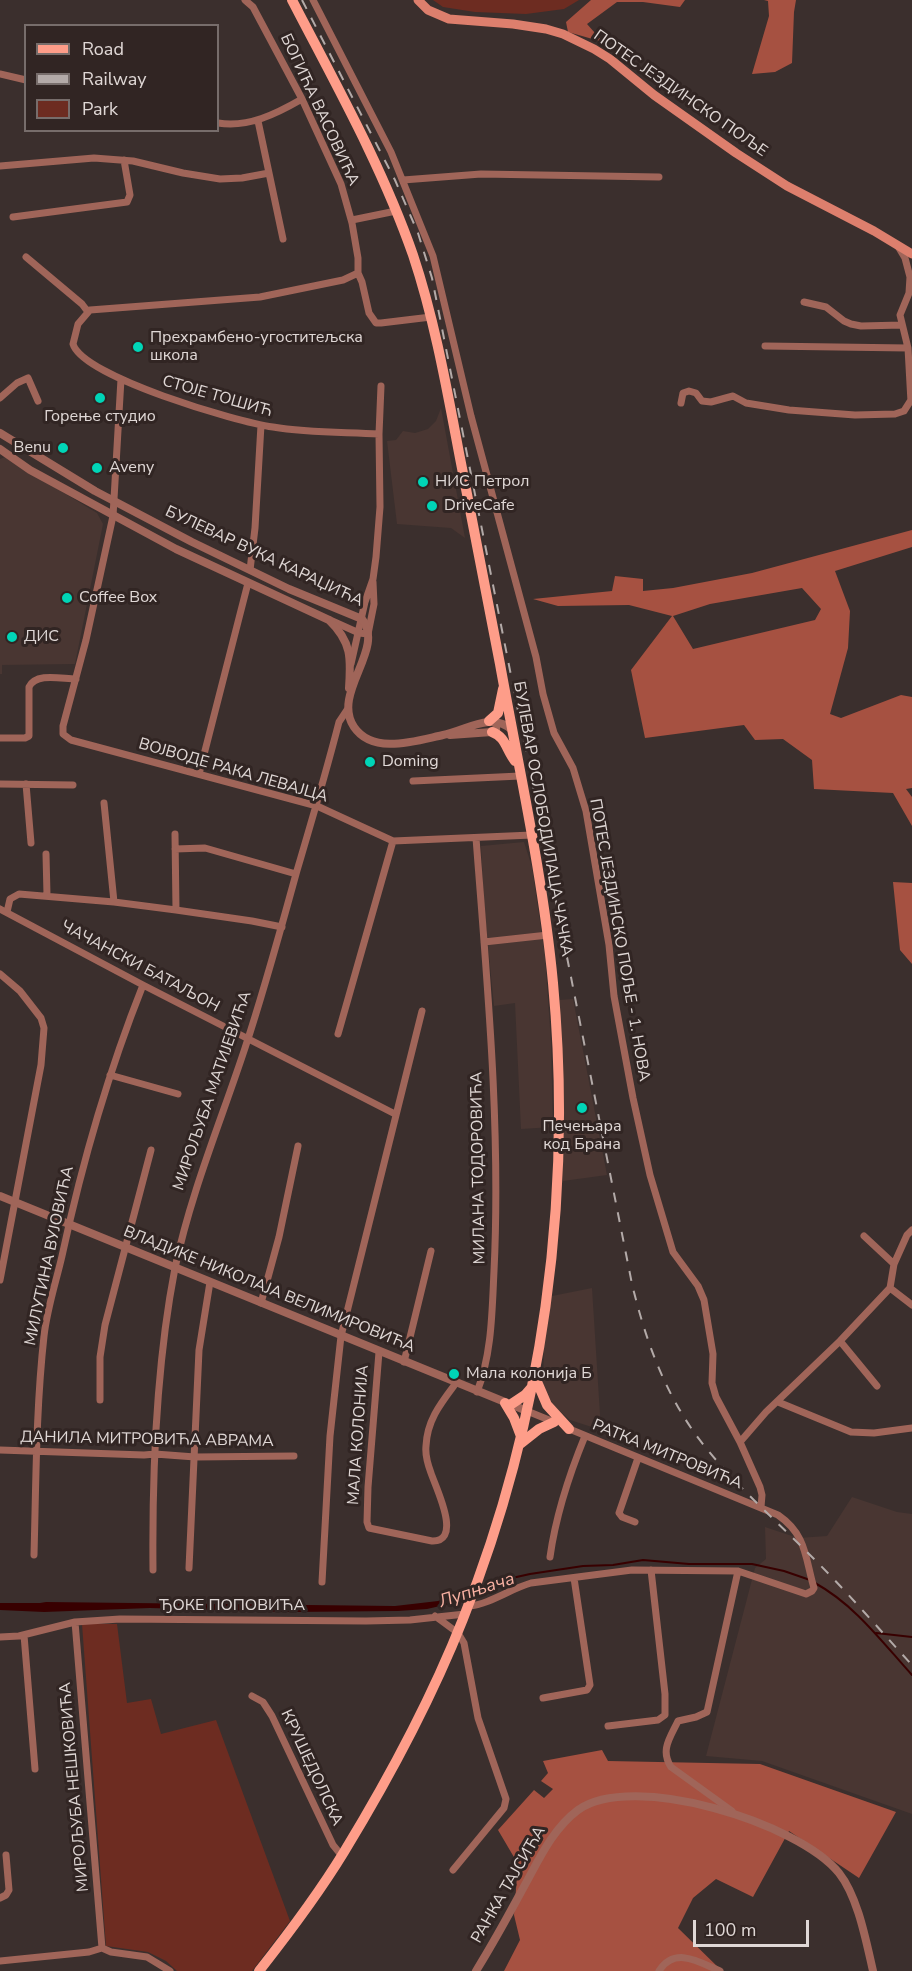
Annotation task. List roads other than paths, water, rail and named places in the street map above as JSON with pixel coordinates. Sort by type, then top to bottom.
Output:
[{"type":"main road","name":"БУЛЕВАР ОСЛОБОДИЛАЦА ЧАЧКА","points":[[260,1971],[342,1856],[376,1798],[421,1712],[467,1610],[521,1442],[533,1382],[552,1255],[558,1172],[558,1068],[554,987],[548,934],[504,686],[431,318],[411,250],[396,211],[366,144],[292,0]]},
{"type":"main road","name":"ПОТЕС ЈЕЗДИНСКО ПОЉЕ","points":[[418,0],[428,10],[449,19],[546,29],[563,34],[594,49],[727,147],[787,186],[896,243],[912,254]]},
{"type":"main road","points":[[504,686],[500,709],[490,727],[500,735],[519,770]]},
{"type":"main road","points":[[554,1422],[521,1442],[508,1404],[525,1395],[533,1382],[547,1405],[569,1429]]},
{"type":"street","name":"БОГИЋА ВАСОВИЋА","points":[[245,0],[253,7],[302,99],[340,184],[352,220],[358,273],[369,313],[376,323],[431,318]]},
{"type":"street","name":"ПОТЕС ЈЕЗДИНСКО ПОЉЕ - 1. НОВА","points":[[314,0],[386,142],[433,256],[471,416],[537,657],[543,694],[554,733],[573,768],[586,811],[609,945],[614,996],[650,1175],[672,1251],[698,1286],[704,1300],[713,1354],[712,1383],[716,1397],[762,1491],[761,1507]]},
{"type":"street","points":[[0,74],[24,80]]},
{"type":"street","points":[[219,123],[230,125],[258,121],[302,99]]},
{"type":"street","points":[[258,121],[283,239]]},
{"type":"street","points":[[0,166],[86,158],[123,160],[220,179],[269,173]]},
{"type":"street","points":[[13,217],[127,202],[130,195],[123,160]]},
{"type":"street","points":[[403,180],[481,174],[659,177]]},
{"type":"street","points":[[352,220],[396,211]]},
{"type":"street","points":[[896,243],[906,258],[910,277],[909,293],[900,315],[908,348],[912,408]]},
{"type":"street","points":[[26,257],[82,304],[88,312],[99,309],[260,297],[343,280],[358,273]]},
{"type":"street","points":[[804,302],[826,306],[851,324],[861,326],[902,325]]},
{"type":"street","name":"СТОЈЕ ТОШИЋ","points":[[88,312],[78,324],[73,339],[74,349],[80,355],[121,379],[200,409],[261,425],[318,432],[379,434]]},
{"type":"street","points":[[765,346],[908,348]]},
{"type":"street","points":[[0,398],[17,383],[28,378],[38,401]]},
{"type":"street","points":[[0,738],[29,736],[28,687],[33,681],[39,678],[76,679],[112,516],[118,453],[121,379]]},
{"type":"street","points":[[351,664],[374,604],[373,579],[380,507],[381,386]]},
{"type":"street","points":[[681,403],[683,393],[689,391],[696,393],[702,401],[711,402],[733,396],[746,403],[789,410],[855,415],[895,414],[904,411],[911,400]]},
{"type":"street","points":[[250,570],[256,519],[261,425]]},
{"type":"street","name":"БУЛЕВАР ВУКА КАРАЏИЋА","points":[[0,434],[61,472],[210,552],[362,619],[364,633],[248,584],[176,549],[30,470],[0,449]]},
{"type":"street","points":[[362,619],[373,579]]},
{"type":"street","points":[[199,774],[248,584]]},
{"type":"street","points":[[329,620],[344,640],[351,664],[350,695]]},
{"type":"street","name":"МИРОЉУБА МАТИЈЕВИЋА","points":[[153,1570],[155,1454],[161,1369],[175,1268],[194,1194],[248,1039],[282,927],[339,722],[347,710],[362,662],[364,633]]},
{"type":"street","name":"ВОЈВОДЕ РАКА ЛЕВАЈЦА","points":[[76,679],[63,726],[63,734],[71,740],[317,806],[393,841],[532,835]]},
{"type":"street","points":[[347,710],[351,723],[359,734],[378,744],[509,724]]},
{"type":"street","points":[[413,782],[519,770]]},
{"type":"street","points":[[0,784],[73,785]]},
{"type":"street","points":[[26,784],[31,843]]},
{"type":"street","points":[[105,803],[114,902]]},
{"type":"street","points":[[175,834],[176,910]]},
{"type":"street","name":"МИЛАНА ТОДОРОВИЋА","points":[[476,838],[489,1010],[495,1214],[494,1282],[488,1345],[483,1375],[477,1392]]},
{"type":"street","points":[[338,1034],[393,841]]},
{"type":"street","points":[[175,849],[204,848],[296,874]]},
{"type":"street","points":[[46,854],[47,896]]},
{"type":"street","points":[[4,911],[10,899],[16,894],[114,902],[282,927]]},
{"type":"street","name":"ЧАЧАНСКИ БАТАЉОН","points":[[4,911],[395,1114]]},
{"type":"street","points":[[484,942],[548,934]]},
{"type":"street","points":[[0,974],[20,991],[40,1018],[44,1028],[41,1065],[0,1280]]},
{"type":"street","name":"МИЛУТИНА ВУЈОВИЋА","points":[[34,1555],[36,1451],[44,1334],[93,1127],[143,985]]},
{"type":"street","points":[[322,1582],[327,1478],[341,1336],[422,1011]]},
{"type":"street","points":[[110,1075],[178,1094]]},
{"type":"street","points":[[261,1303],[279,1237],[298,1146]]},
{"type":"street","points":[[100,1400],[103,1334],[151,1149]]},
{"type":"street","name":"ВЛАДИКЕ НИКОЛАЈА ВЕЛИМИРОВИЋА","points":[[0,1196],[527,1411]]},
{"type":"street","points":[[740,1442],[766,1412],[840,1341],[890,1288],[894,1264],[912,1230]]},
{"type":"street","points":[[864,1236],[894,1264]]},
{"type":"street","points":[[404,1362],[431,1251]]},
{"type":"street","points":[[189,1568],[199,1350],[210,1282]]},
{"type":"street","points":[[890,1288],[912,1305]]},
{"type":"street","points":[[840,1341],[877,1386]]},
{"type":"street","name":"МАЛА КОЛОНИЈА","points":[[379,1352],[368,1487],[367,1522],[369,1528],[432,1541],[444,1538],[447,1532],[446,1517],[428,1462],[426,1446],[434,1412],[456,1383]]},
{"type":"street","points":[[778,1402],[851,1432],[874,1433],[912,1428]]},
{"type":"street","name":"РАТКА МИТРОВИЋА","points":[[527,1411],[778,1515],[794,1528],[806,1551],[814,1588]]},
{"type":"street","points":[[550,1557],[566,1487],[585,1436]]},
{"type":"street","name":"ДАНИЛА МИТРОВИЋА АВРАМА","points":[[0,1450],[195,1457],[294,1456]]},
{"type":"street","points":[[635,1522],[622,1517],[619,1513],[638,1458]]},
{"type":"street","points":[[608,1726],[658,1720],[665,1715],[665,1694],[651,1570]]},
{"type":"street","name":"ЂОКЕ ПОПОВИЋА","points":[[0,1637],[24,1635],[75,1622],[138,1619],[410,1620],[467,1610],[514,1588],[531,1584],[651,1570],[738,1571],[806,1594],[814,1588]]},
{"type":"street","points":[[738,1571],[706,1712],[678,1721],[665,1751],[666,1760],[671,1767],[738,1816]]},
{"type":"street","points":[[543,1698],[587,1690],[590,1685],[574,1578]]},
{"type":"street","points":[[435,1616],[458,1633],[465,1647],[478,1718],[506,1798],[504,1808],[453,1870]]},
{"type":"street","name":"МИРОЉУБА НЕШКОВИЋА","points":[[75,1622],[102,1948]]},
{"type":"street","points":[[24,1635],[35,1769]]},
{"type":"street","name":"КРУШЕДОЛСКА","points":[[252,1696],[263,1702],[272,1716],[333,1845],[342,1856]]},
{"type":"street","name":"РАНКА ТАЈСИЋА","points":[[476,1971],[545,1849],[566,1821],[580,1809],[604,1799],[645,1797],[668,1798],[738,1816],[776,1830],[811,1849],[837,1870],[852,1897],[873,1971]]},
{"type":"street","points":[[0,1898],[6,1895],[10,1886],[6,1855]]},
{"type":"street","points":[[0,1961],[97,1951],[102,1948],[111,1952],[147,1957],[170,1971]]},
{"type":"street","points":[[659,1971],[663,1965],[674,1958],[685,1956],[720,1971]]},
{"type":"waterway","name":"Лупњача","points":[[478,1592],[512,1578],[530,1574],[643,1560],[689,1564],[752,1564],[810,1580]]},
{"type":"waterway","name":"Лупњача","points":[[815,1583],[855,1613],[912,1675]]},
{"type":"waterway","points":[[876,1633],[912,1637]]},
{"type":"railway","points":[[302,0],[395,180],[418,233],[432,278],[632,1284],[649,1343],[674,1400],[708,1451],[833,1579],[912,1665]]},
{"type":"place","name":"Прехрамбено-угоститељска школа","points":[[138,347]]},
{"type":"place","name":"Горење студио","points":[[100,398]]},
{"type":"place","name":"Benu","points":[[63,448]]},
{"type":"place","name":"Aveny","points":[[97,468]]},
{"type":"place","name":"НИС Петрол","points":[[423,482]]},
{"type":"place","name":"DriveCafe","points":[[432,506]]},
{"type":"place","name":"Coffee Box","points":[[67,598]]},
{"type":"place","name":"ДИС","points":[[12,637]]},
{"type":"place","name":"Doming","points":[[370,762]]},
{"type":"place","name":"Печењара код Брана","points":[[582,1108]]},
{"type":"place","name":"Мала колонија Б","points":[[454,1374]]}]
